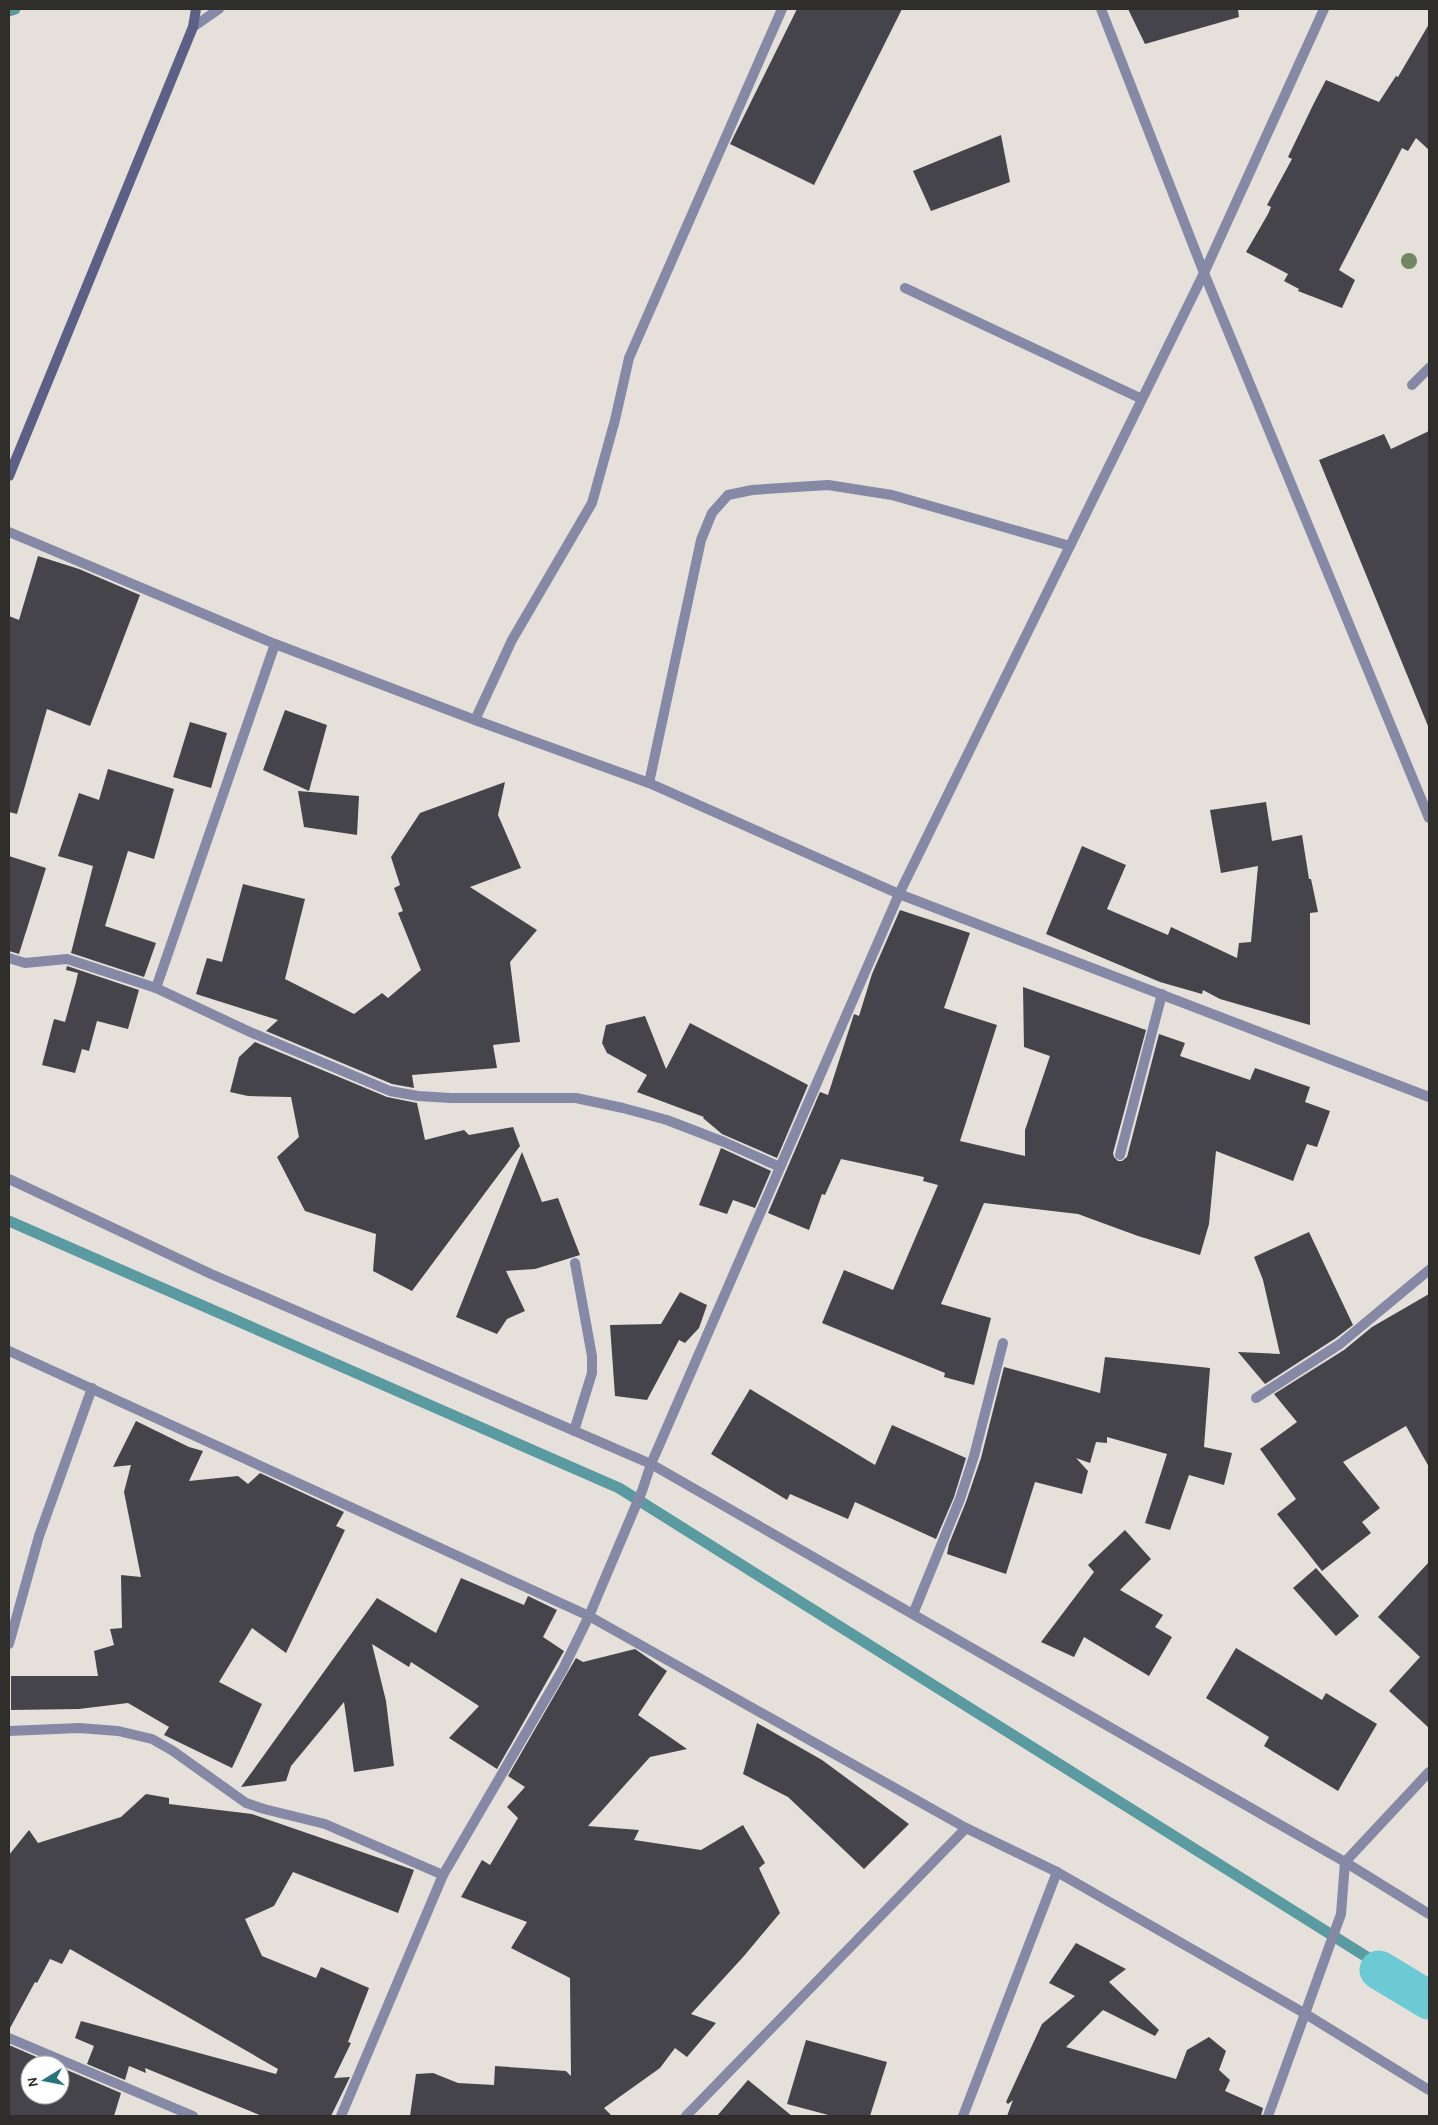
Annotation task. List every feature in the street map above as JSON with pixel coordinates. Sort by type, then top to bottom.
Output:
[{"type":"street","points":[[9,476],[193,27],[196,9]]},
{"type":"street","points":[[193,27],[219,9]]},
{"type":"street","points":[[475,720],[512,640],[592,503],[615,420],[629,358],[782,9]]},
{"type":"street","points":[[1101,9],[1204,274],[1429,818]]},
{"type":"street","points":[[341,2116],[443,1874],[563,1669],[589,1616],[642,1491],[651,1464],[899,894],[1204,274],[1324,9]]},
{"type":"street","points":[[905,288],[1142,399]]},
{"type":"street","points":[[1412,385],[1429,368]]},
{"type":"street","points":[[649,783],[701,540],[712,513],[728,495],[752,490],[828,486],[892,495],[1070,546]]},
{"type":"street","points":[[9,532],[274,644],[649,783],[899,894],[1429,1097]]},
{"type":"street","points":[[156,988],[274,644]]},
{"type":"street","points":[[9,958],[25,962],[67,959],[156,988],[260,1036],[390,1091],[418,1096],[450,1098],[576,1098],[667,1120],[724,1142],[780,1167]]},
{"type":"street","points":[[1120,1156],[1162,994]]},
{"type":"street","points":[[9,1179],[211,1274],[651,1464],[1345,1862],[1429,1914]]},
{"type":"street","points":[[574,1432],[592,1372],[592,1356],[575,1263]]},
{"type":"street","points":[[1256,1398],[1340,1344],[1429,1270]]},
{"type":"street","points":[[913,1614],[960,1499],[971,1465],[1003,1343]]},
{"type":"street","points":[[9,1351],[589,1616],[966,1828],[1057,1872],[1304,2013],[1429,2090]]},
{"type":"street","points":[[9,1644],[38,1536],[92,1388]]},
{"type":"street","points":[[9,1731],[79,1728],[118,1731],[152,1739],[195,1766],[246,1803],[264,1810],[325,1824],[443,1874]]},
{"type":"street","points":[[1268,2116],[1341,1914],[1345,1862],[1429,1772]]},
{"type":"street","points":[[686,2116],[966,1828]]},
{"type":"street","points":[[963,2116],[1057,1872]]},
{"type":"street","points":[[9,2038],[193,2116]]},
{"type":"building","points":[[797,9],[902,9],[814,185],[730,144]]},
{"type":"building","points":[[1128,9],[1238,9],[1239,17],[1145,44]]},
{"type":"building","points":[[1429,24],[1429,150],[1416,138],[1408,151],[1402,148],[1339,270],[1355,280],[1342,308],[1298,291],[1299,289],[1284,281],[1288,274],[1246,252],[1268,214],[1271,207],[1267,205],[1292,159],[1288,157],[1313,105],[1326,80],[1379,102],[1396,76],[1398,77]]},
{"type":"building","points":[[1001,135],[1010,182],[931,211],[913,171]]},
{"type":"building","points":[[1429,431],[1428,726],[1319,460],[1384,434],[1391,449]]},
{"type":"building","points":[[38,556],[79,569],[140,595],[90,726],[47,709],[17,814],[9,812],[9,616],[19,620]]},
{"type":"building","points":[[285,710],[327,725],[309,791],[263,770]]},
{"type":"building","points":[[190,722],[227,733],[211,788],[173,777]]},
{"type":"building","points":[[108,769],[174,789],[154,859],[128,851],[105,926],[156,943],[144,977],[71,953],[93,866],[58,856],[79,793],[99,800]]},
{"type":"building","points":[[505,782],[498,815],[521,868],[470,887],[537,930],[510,962],[520,1042],[493,1045],[497,1068],[412,1075],[414,1088],[392,1084],[266,1031],[278,1020],[196,994],[207,958],[222,962],[243,884],[305,899],[285,979],[354,1014],[382,993],[388,998],[421,970],[398,913],[403,911],[394,888],[400,885],[391,857],[420,813]]},
{"type":"building","points":[[298,791],[359,796],[357,835],[304,827]]},
{"type":"building","points":[[1266,802],[1272,841],[1302,835],[1309,879],[1311,879],[1318,912],[1310,913],[1310,1025],[1220,999],[1203,990],[1202,994],[1160,982],[1046,934],[1082,846],[1126,865],[1107,909],[1168,935],[1171,927],[1237,958],[1239,943],[1251,942],[1258,866],[1221,873],[1210,810]]},
{"type":"building","points":[[9,856],[46,868],[19,954],[9,951]]},
{"type":"building","points":[[900,910],[970,933],[944,1008],[997,1025],[960,1141],[1025,1156],[1025,1130],[1050,1056],[1024,1047],[1023,987],[1146,1030],[1113,1153],[1118,1161],[1122,1161],[1127,1157],[1159,1034],[1185,1043],[1180,1056],[1250,1080],[1255,1068],[1310,1087],[1305,1102],[1330,1111],[1317,1147],[1307,1144],[1293,1181],[1216,1151],[1209,1224],[1200,1255],[1138,1236],[1078,1214],[984,1203],[941,1304],[991,1318],[974,1385],[944,1377],[945,1373],[822,1323],[844,1270],[893,1290],[938,1185],[923,1181],[924,1177],[841,1159],[825,1195],[822,1194],[809,1230],[768,1213],[820,1092],[828,1095],[854,1014],[859,1016],[872,974]]},
{"type":"building","points":[[67,966],[139,990],[128,1029],[97,1021],[89,1051],[82,1049],[75,1073],[42,1065],[54,1019],[65,1022],[76,982],[78,973],[66,970]]},
{"type":"building","points":[[645,1016],[666,1069],[690,1023],[808,1085],[777,1158],[722,1134],[704,1117],[637,1092],[647,1075],[607,1053],[602,1043],[606,1025]]},
{"type":"building","points":[[255,1042],[387,1097],[417,1103],[425,1140],[464,1130],[469,1135],[513,1127],[520,1146],[412,1291],[373,1271],[376,1234],[305,1211],[277,1157],[299,1137],[291,1097],[248,1096],[230,1092],[239,1057]]},
{"type":"building","points":[[721,1148],[771,1171],[755,1208],[733,1200],[727,1214],[699,1205]]},
{"type":"building","points":[[522,1152],[542,1202],[558,1198],[580,1255],[535,1269],[506,1271],[525,1311],[507,1319],[497,1334],[456,1317]]},
{"type":"building","points":[[1309,1232],[1353,1325],[1265,1384],[1238,1352],[1280,1354],[1263,1280],[1254,1257]]},
{"type":"building","points":[[680,1292],[707,1305],[699,1328],[685,1343],[679,1340],[647,1400],[615,1396],[610,1325],[661,1324]]},
{"type":"building","points":[[1429,1294],[1429,1467],[1406,1426],[1343,1462],[1380,1508],[1362,1522],[1371,1533],[1322,1571],[1277,1514],[1296,1499],[1260,1449],[1297,1422],[1274,1394],[1344,1350],[1372,1327]]},
{"type":"building","points":[[1105,1357],[1210,1368],[1204,1447],[1232,1453],[1224,1485],[1189,1475],[1170,1530],[1145,1523],[1167,1454],[1107,1437],[1107,1443],[1096,1442],[1090,1463],[1076,1458],[1088,1471],[1082,1494],[1035,1482],[1006,1574],[947,1554],[981,1458],[1004,1367],[1100,1393]]},
{"type":"building","points":[[750,1389],[875,1465],[892,1425],[966,1458],[954,1497],[936,1539],[855,1502],[848,1519],[790,1494],[787,1500],[711,1454]]},
{"type":"building","points":[[136,1421],[189,1447],[203,1451],[189,1481],[238,1476],[248,1484],[260,1473],[344,1512],[336,1526],[345,1530],[286,1653],[252,1628],[219,1682],[262,1704],[232,1768],[164,1735],[169,1727],[128,1703],[79,1709],[11,1710],[11,1676],[98,1676],[94,1651],[114,1645],[110,1629],[122,1628],[121,1575],[141,1577],[124,1492],[131,1465],[113,1467]]},
{"type":"building","points":[[1125,1530],[1151,1559],[1120,1590],[1163,1615],[1155,1627],[1172,1637],[1149,1676],[1084,1637],[1074,1657],[1041,1642],[1094,1572],[1088,1565]]},
{"type":"building","points":[[1429,1562],[1429,1728],[1389,1691],[1420,1657],[1378,1617]]},
{"type":"building","points":[[1316,1568],[1359,1616],[1336,1636],[1293,1588]]},
{"type":"building","points":[[461,1578],[524,1605],[528,1596],[557,1610],[543,1637],[564,1651],[497,1769],[449,1738],[479,1706],[411,1662],[409,1667],[372,1644],[386,1701],[394,1766],[354,1772],[344,1702],[291,1766],[286,1781],[241,1787],[377,1598],[436,1633]]},
{"type":"building","points":[[1236,1648],[1322,1700],[1326,1693],[1377,1724],[1338,1791],[1264,1746],[1269,1737],[1206,1698]]},
{"type":"building","points":[[635,1649],[667,1671],[638,1715],[687,1749],[650,1757],[588,1826],[639,1830],[634,1840],[701,1850],[743,1825],[765,1863],[759,1868],[780,1913],[691,2014],[716,2023],[687,2057],[675,2048],[660,2068],[604,2108],[612,2116],[410,2116],[416,2074],[433,2073],[458,2083],[494,2085],[495,2066],[566,2071],[571,2076],[570,1978],[511,1948],[527,1922],[461,1897],[482,1860],[490,1865],[518,1818],[507,1807],[525,1787],[508,1776],[576,1658],[583,1662]]},
{"type":"building","points":[[757,1723],[822,1760],[909,1824],[864,1869],[788,1797],[743,1774]]},
{"type":"building","points":[[146,1794],[169,1798],[169,1804],[252,1814],[414,1870],[398,1913],[293,1872],[274,1906],[245,1919],[262,1956],[316,1978],[321,1967],[369,1988],[348,2042],[351,2043],[334,2078],[350,2077],[331,2116],[262,2116],[145,2068],[146,2073],[129,2066],[125,2080],[87,2064],[94,2046],[75,2038],[81,2021],[276,2074],[278,2069],[70,1949],[62,1964],[50,1959],[9,2030],[9,1855],[29,1830],[38,1843],[121,1817]]},
{"type":"building","points":[[1076,1943],[1126,1969],[1109,1982],[1159,2030],[1155,2036],[1103,2010],[1066,2047],[1176,2079],[1187,2050],[1209,2037],[1226,2051],[1219,2070],[1230,2080],[1225,2091],[1263,2108],[1261,2116],[1007,2116],[1013,2100],[1008,2104],[1006,2102],[1042,2024],[1075,1996],[1049,1983]]},
{"type":"building","points":[[806,2040],[887,2062],[870,2116],[832,2116],[787,2104]]},
{"type":"building","points":[[9,2045],[32,2055],[20,2055],[20,2105],[70,2105],[70,2071],[121,2093],[114,2116],[9,2116]]},
{"type":"building","points":[[748,2080],[792,2116],[717,2116]]},
{"type":"waterway","points":[[9,11],[15,9]]},
{"type":"waterway","points":[[9,1221],[619,1488],[1429,1996]]},
{"type":"waterway","points":[[1379,1970],[1429,2000]]}]
